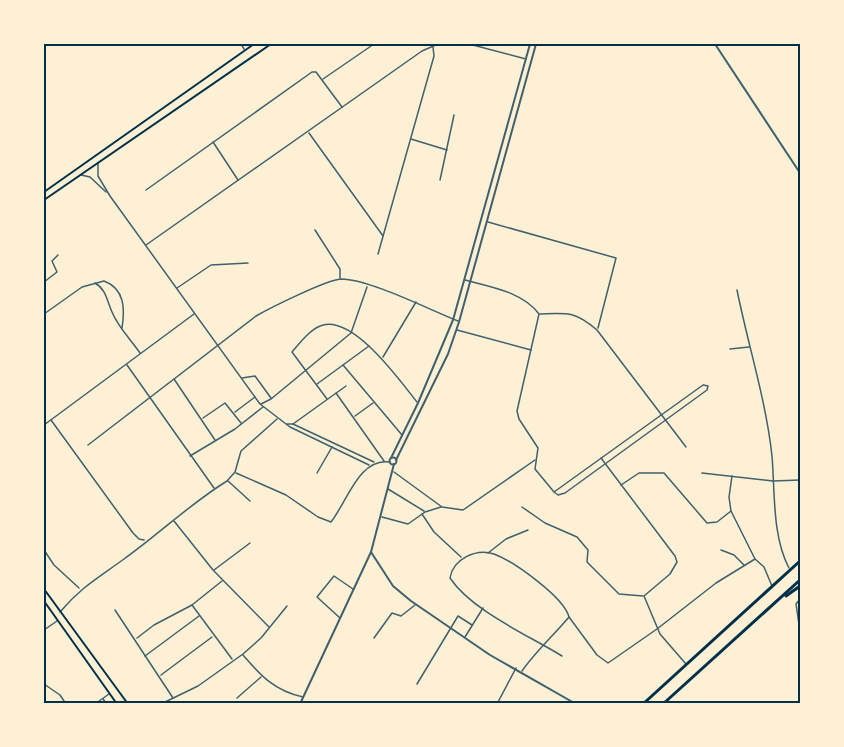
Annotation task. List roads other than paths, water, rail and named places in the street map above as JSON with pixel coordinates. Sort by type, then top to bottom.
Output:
[{"type":"highway","points":[[643,704],[801,561]]},
{"type":"highway","points":[[663,704],[801,580]]},
{"type":"highway","points":[[776,602],[801,586]]},
{"type":"main road","points":[[44,192],[254,44]]},
{"type":"main road","points":[[44,200],[271,44]]},
{"type":"main road","points":[[163,107],[168,114]]},
{"type":"main road","points":[[44,589],[128,704]]},
{"type":"main road","points":[[44,601],[117,704]]},
{"type":"main road","points":[[94,671],[101,666]]},
{"type":"street","points":[[241,44],[245,50]]},
{"type":"street","points":[[322,80],[374,44]]},
{"type":"street","points":[[146,246],[343,107],[438,44]]},
{"type":"street","points":[[469,44],[526,59]]},
{"type":"street","points":[[390,460],[418,403],[453,320],[530,44]]},
{"type":"street","points":[[300,704],[371,552],[395,462],[448,354],[471,282],[536,44]]},
{"type":"street","points":[[715,44],[801,173]]},
{"type":"street","points":[[378,254],[434,56],[432,46]]},
{"type":"street","points":[[146,190],[312,72],[316,72],[343,107]]},
{"type":"street","points":[[742,84],[747,81]]},
{"type":"street","points":[[440,180],[454,115]]},
{"type":"street","points":[[767,123],[772,120]]},
{"type":"street","points":[[308,132],[383,237]]},
{"type":"street","points":[[411,139],[447,151]]},
{"type":"street","points":[[213,142],[239,181]]},
{"type":"street","points":[[98,162],[98,176],[110,196],[260,404],[286,424],[369,465]]},
{"type":"street","points":[[80,175],[90,177],[110,196]]},
{"type":"street","points":[[488,222],[616,258],[597,330]]},
{"type":"street","points":[[315,230],[340,269],[340,279]]},
{"type":"street","points":[[44,282],[57,272],[52,261],[58,255]]},
{"type":"street","points":[[177,289],[211,266],[248,263]]},
{"type":"street","points":[[88,445],[149,396],[269,308],[340,279],[416,302],[459,322]]},
{"type":"street","points":[[464,280],[510,293],[530,303],[539,314]]},
{"type":"street","points":[[44,314],[82,287],[94,282],[110,284],[118,291],[123,302],[122,328]]},
{"type":"street","points":[[94,282],[100,286],[112,314],[141,354]]},
{"type":"street","points":[[260,404],[271,399],[351,333],[368,286]]},
{"type":"street","points":[[737,290],[772,456],[772,481],[780,533],[785,557],[791,570]]},
{"type":"street","points":[[382,358],[416,302]]},
{"type":"street","points":[[539,314],[565,312],[580,316],[597,330],[686,447]]},
{"type":"street","points":[[44,424],[195,314]]},
{"type":"street","points":[[539,314],[517,411],[519,419],[538,448],[536,469],[554,492],[563,494],[707,390],[708,386],[703,385],[554,492]]},
{"type":"street","points":[[327,399],[291,352],[311,332],[324,324],[351,333],[370,345],[418,403]]},
{"type":"street","points":[[456,329],[532,350]]},
{"type":"street","points":[[316,384],[370,345]]},
{"type":"street","points":[[730,350],[749,347]]},
{"type":"street","points":[[126,364],[215,489]]},
{"type":"street","points":[[343,365],[370,393],[373,403],[403,436]]},
{"type":"street","points":[[242,378],[255,376],[271,399]]},
{"type":"street","points":[[174,379],[216,441]]},
{"type":"street","points":[[293,424],[346,386]]},
{"type":"street","points":[[336,393],[385,461]]},
{"type":"street","points":[[234,413],[255,397]]},
{"type":"street","points":[[202,419],[225,403],[241,424]]},
{"type":"street","points":[[354,417],[373,403]]},
{"type":"street","points":[[190,456],[216,441],[264,407]]},
{"type":"street","points":[[60,612],[79,589],[126,558],[145,540],[228,481],[235,472],[242,451],[277,418]]},
{"type":"street","points":[[51,419],[133,533],[139,539],[145,540]]},
{"type":"street","points":[[286,424],[293,424],[375,462]]},
{"type":"street","points":[[317,473],[333,447]]},
{"type":"street","points":[[522,507],[545,523],[578,537],[588,550],[587,562],[619,594],[644,596],[670,574],[677,562],[601,458]]},
{"type":"street","points":[[382,517],[408,524],[425,512],[442,507],[463,510],[536,459]]},
{"type":"street","points":[[235,472],[286,495],[318,517],[330,522],[369,465],[390,460],[395,462]]},
{"type":"street","points":[[390,460],[395,462]]},
{"type":"street","points":[[394,471],[442,507]]},
{"type":"street","points":[[621,486],[639,473],[664,473],[707,523],[717,522],[731,512]]},
{"type":"street","points":[[702,473],[772,481],[801,480]]},
{"type":"street","points":[[732,476],[729,497],[731,512],[756,559],[764,567],[772,587]]},
{"type":"street","points":[[228,481],[250,501]]},
{"type":"street","points":[[388,489],[425,512]]},
{"type":"street","points":[[422,514],[434,532],[461,558]]},
{"type":"street","points":[[174,520],[213,570],[270,628]]},
{"type":"street","points":[[487,554],[506,539],[528,530]]},
{"type":"street","points":[[213,570],[250,543]]},
{"type":"street","points":[[44,550],[54,565],[79,589]]},
{"type":"street","points":[[721,550],[734,555],[744,566]]},
{"type":"street","points":[[371,552],[393,586],[416,604],[490,655],[522,671],[576,704]]},
{"type":"street","points":[[562,656],[483,608],[450,578],[451,572],[461,558],[494,554],[547,589],[566,608],[569,616],[597,655],[608,663],[657,629],[716,583],[756,559]]},
{"type":"street","points":[[340,618],[317,597],[334,576],[354,589]]},
{"type":"street","points":[[136,638],[154,625],[192,605],[223,580]]},
{"type":"street","points":[[644,596],[657,629],[686,664]]},
{"type":"street","points":[[801,599],[796,604],[801,631]]},
{"type":"street","points":[[374,638],[392,613],[401,616],[416,604]]},
{"type":"street","points":[[192,605],[232,660]]},
{"type":"street","points":[[161,704],[198,686],[243,654],[270,628],[287,606]]},
{"type":"street","points":[[465,636],[483,608]]},
{"type":"street","points":[[115,610],[136,638],[173,698]]},
{"type":"street","points":[[145,656],[200,616]]},
{"type":"street","points":[[417,684],[458,616],[472,625]]},
{"type":"street","points":[[522,671],[569,616]]},
{"type":"street","points":[[44,630],[57,620]]},
{"type":"street","points":[[160,676],[214,636]]},
{"type":"street","points":[[243,654],[261,677],[288,694],[303,697]]},
{"type":"street","points":[[497,704],[516,668]]},
{"type":"street","points":[[237,698],[261,677]]},
{"type":"street","points":[[44,684],[60,695],[66,704]]},
{"type":"street","points":[[95,704],[110,693]]},
{"type":"street","points":[[102,698],[107,704]]}]
